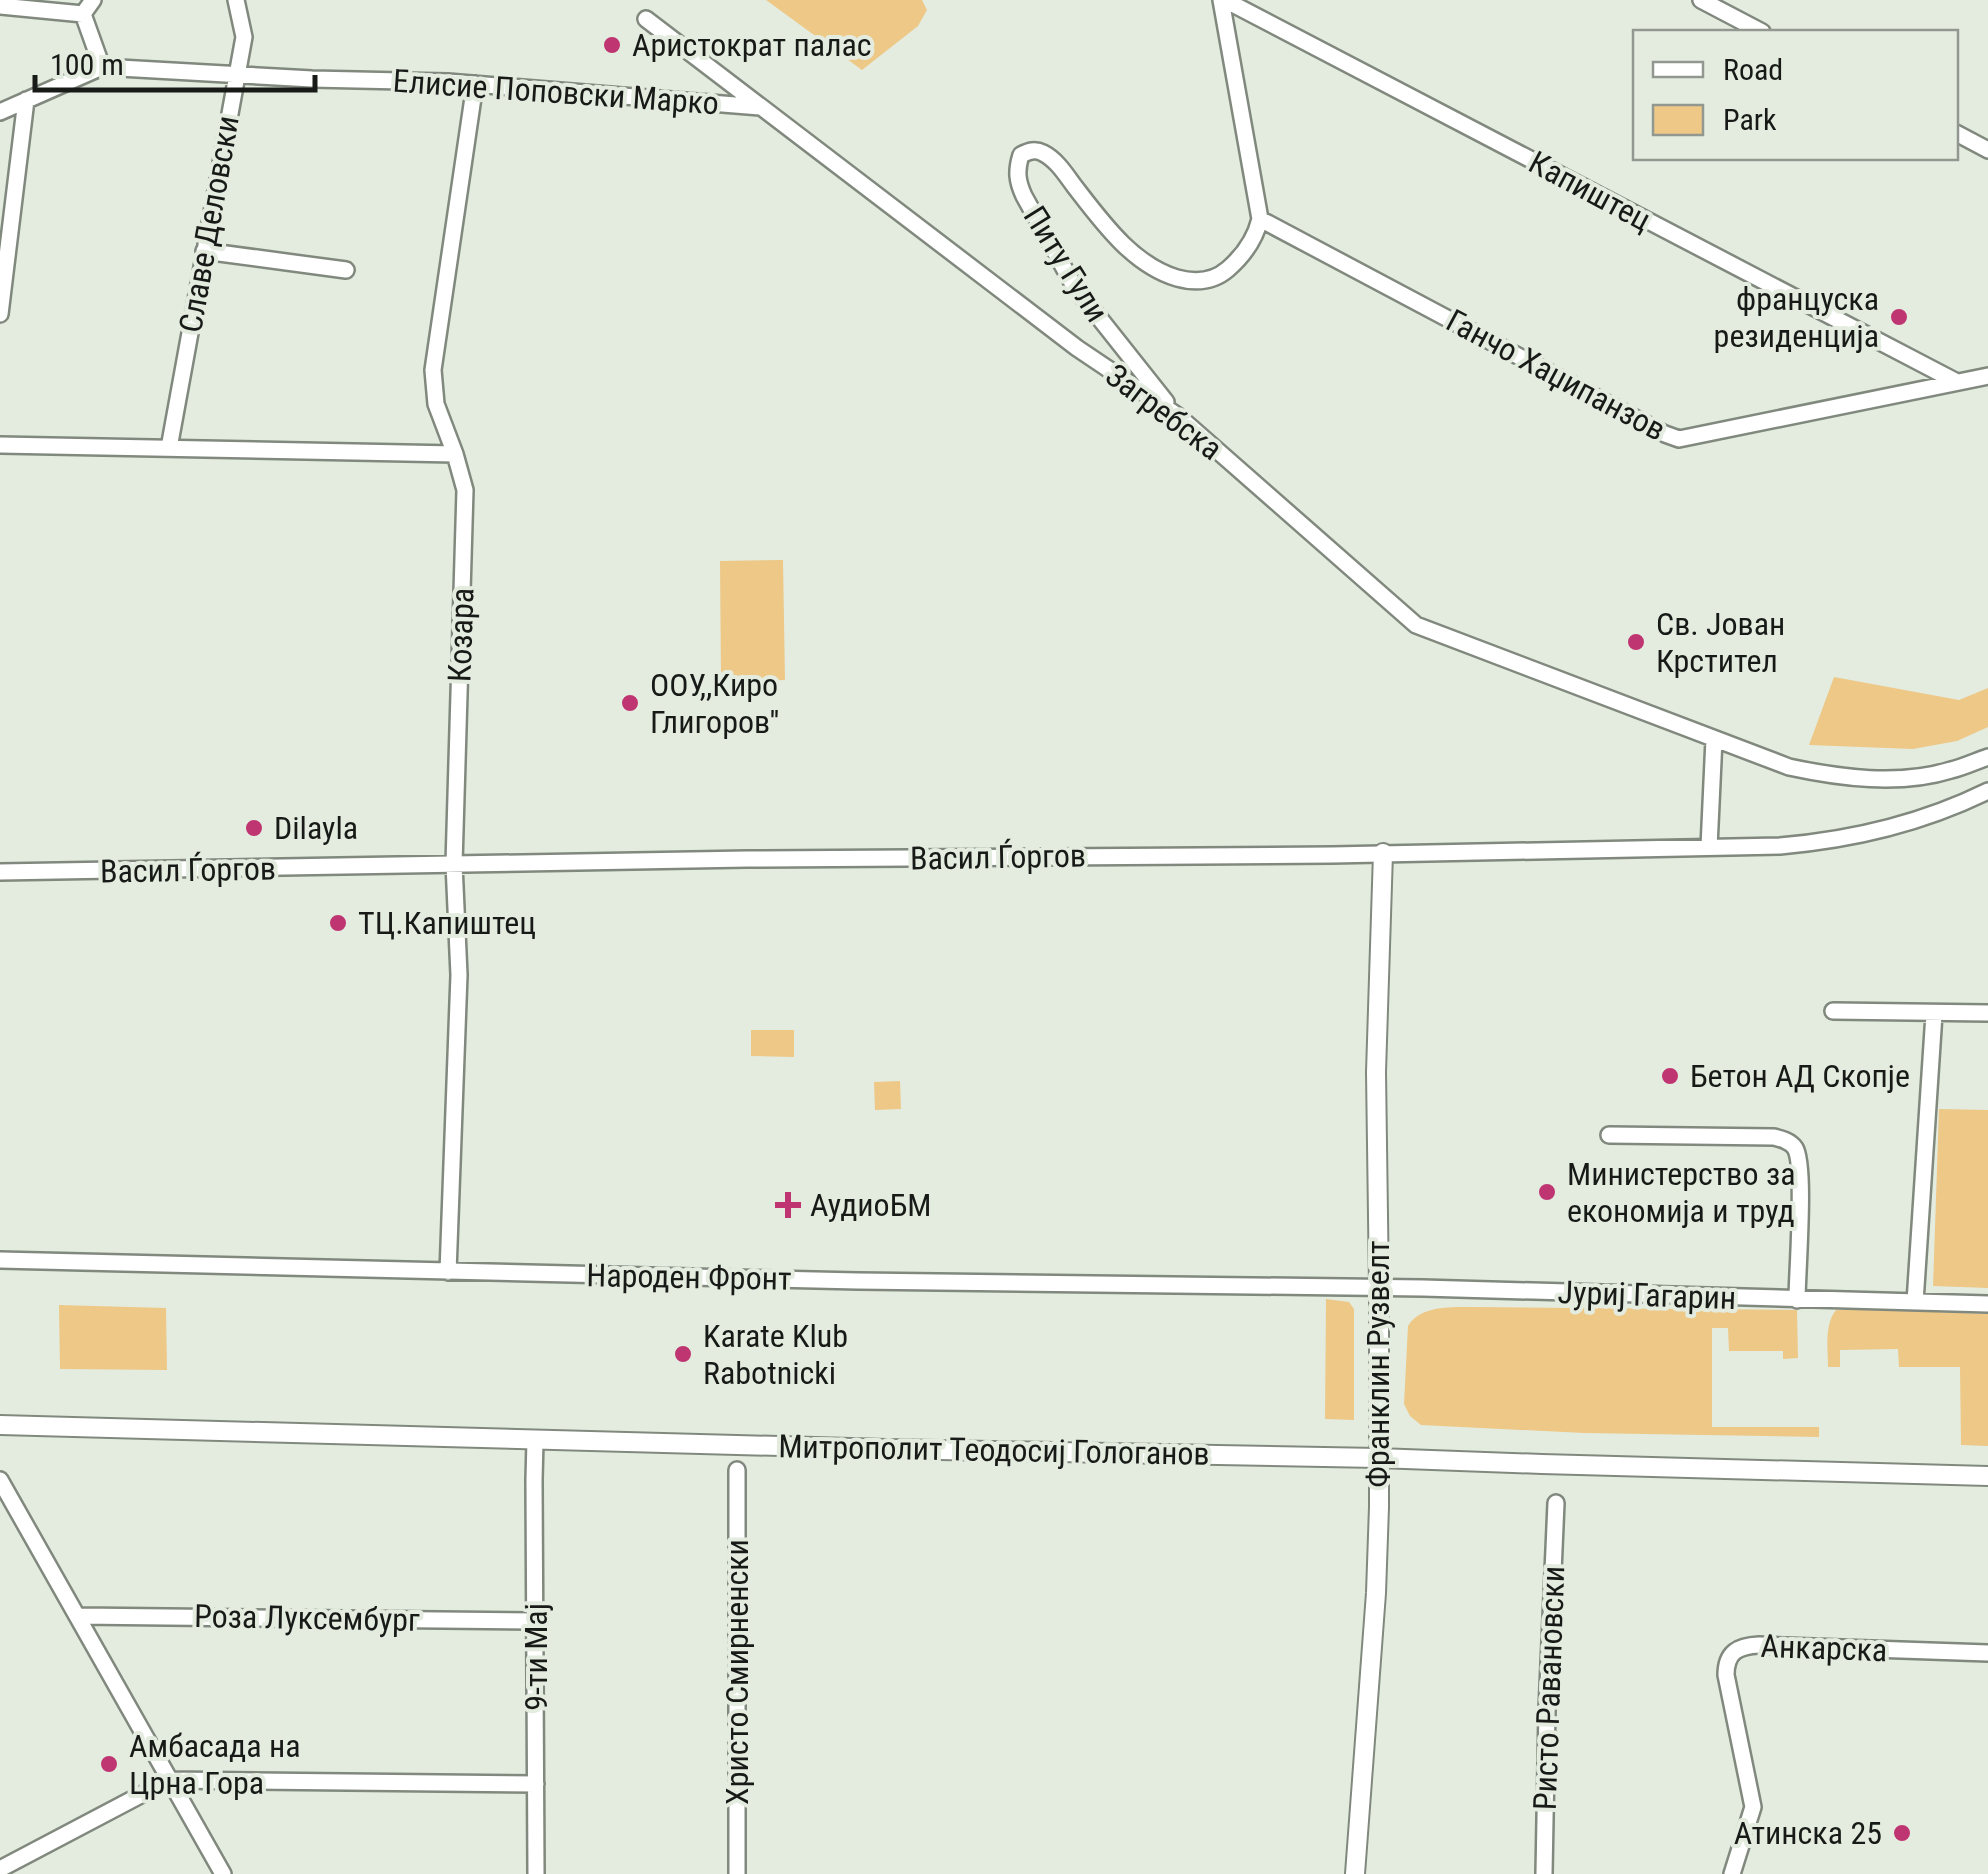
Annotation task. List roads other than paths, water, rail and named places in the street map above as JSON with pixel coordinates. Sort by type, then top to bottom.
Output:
[{"type":"street","name":"Славе Деловски","points":[[169,448],[244,37],[236,0]]},
{"type":"street","points":[[1223,0],[1260,218]]},
{"type":"street","name":"Капиштец","points":[[1223,0],[1956,381]]},
{"type":"street","points":[[1701,0],[1758,30]]},
{"type":"street","points":[[0,6],[88,7],[102,67]]},
{"type":"street","name":"Загребска","points":[[646,18],[1077,348],[1178,416],[1416,625],[1789,767],[1863,778],[1910,777],[1948,772],[1988,757]]},
{"type":"street","name":"Елисие Поповски Марко","points":[[0,112],[102,67],[475,84],[761,107]]},
{"type":"street","name":"Козара","points":[[448,1272],[459,975],[454,864],[465,490],[436,404],[433,370],[475,84]]},
{"type":"street","points":[[0,314],[26,100]]},
{"type":"street","points":[[1958,134],[1988,150]]},
{"type":"street","name":"Питу Гули","points":[[1178,416],[1074,286],[1018,182],[1021,155],[1030,151],[1043,153],[1056,163],[1106,226],[1146,264],[1189,281],[1208,280],[1224,272],[1255,239],[1260,218]]},
{"type":"street","name":"Ганчо Хаџипанзов","points":[[1260,218],[1679,439],[1988,376]]},
{"type":"street","points":[[204,252],[346,270]]},
{"type":"street","points":[[0,445],[455,454]]},
{"type":"street","points":[[1709,848],[1714,740]]},
{"type":"street","name":"Васил Ѓоргов","points":[[0,872],[1780,846],[1830,842],[1889,828],[1988,791]]},
{"type":"street","name":"Франклин Рузвелт","points":[[1355,1874],[1376,1593],[1376,1072],[1382,853]]},
{"type":"street","points":[[1833,1012],[1988,1013]]},
{"type":"street","points":[[1915,1302],[1934,1014]]},
{"type":"street","points":[[1609,1135],[1774,1137],[1794,1146],[1800,1168],[1797,1300]]},
{"type":"street","name":"Народен Фронт","points":[[0,1260],[840,1281],[1379,1287]]},
{"type":"street","name":"Јуриј Гагарин","points":[[1379,1287],[1988,1304]]},
{"type":"street","name":"Митрополит Теодосиј Гологанов","points":[[0,1425],[1988,1476]]},
{"type":"street","name":"9-ти Мај","points":[[536,1440],[536,1874]]},
{"type":"street","name":"Христо Смирненски","points":[[737,1470],[737,1874]]},
{"type":"street","points":[[0,1480],[223,1874]]},
{"type":"street","name":"Ристо Равановски","points":[[1544,1874],[1556,1503]]},
{"type":"street","name":"Роза Луксембург","points":[[79,1616],[535,1621]]},
{"type":"street","name":"Анкарска","points":[[1732,1874],[1754,1807],[1726,1675],[1733,1652],[1759,1645],[1988,1654]]},
{"type":"street","points":[[0,1869],[169,1780],[536,1784]]},
{"type":"place","name":"Аристократ палас","points":[[612,45]]},
{"type":"place","name":"француска резиденција","points":[[1899,317]]},
{"type":"place","name":"Св. Јован Крстител","points":[[1636,642]]},
{"type":"place","name":"ООУ,,Киро Глигоров''","points":[[630,703]]},
{"type":"place","name":"Dilayla","points":[[254,828]]},
{"type":"place","name":"ТЦ.Капиштец","points":[[338,923]]},
{"type":"place","name":"Бетон АД Скопје","points":[[1670,1076]]},
{"type":"place","name":"Министерство за економија и труд","points":[[1547,1192]]},
{"type":"place","name":"АудиоБМ","points":[[788,1205]]},
{"type":"place","name":"Karate Klub Rabotnicki","points":[[683,1354]]},
{"type":"place","name":"Амбасада на Црна Гора","points":[[109,1764]]},
{"type":"place","name":"Атинска 25","points":[[1902,1833]]}]
